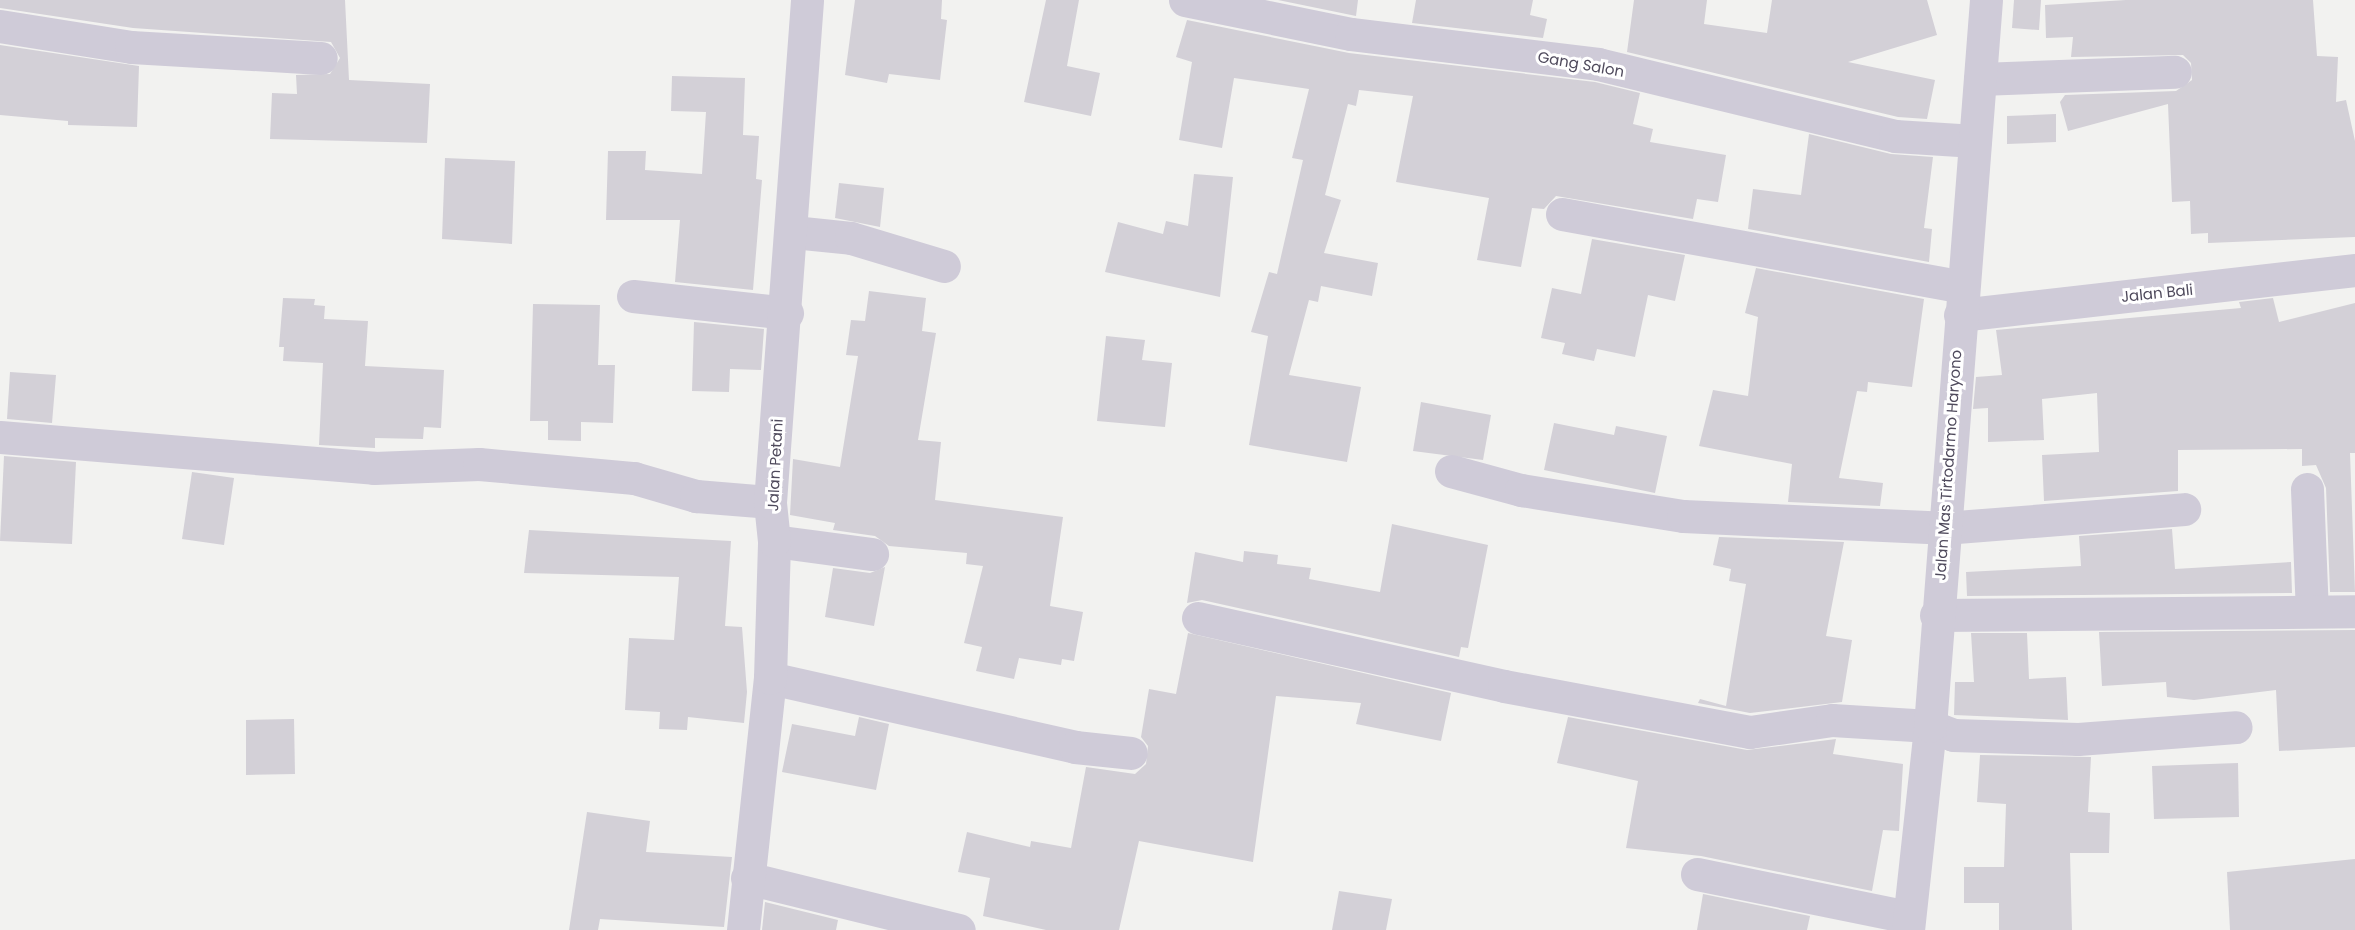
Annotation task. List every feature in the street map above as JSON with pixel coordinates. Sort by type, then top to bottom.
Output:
[{"type":"street","name":"Jalan Petani","points":[[743,930],[770,678],[774,540],[770,502],[793,232],[794,132],[807,0]]},
{"type":"street","name":"Gang Salon","points":[[1185,0],[1352,34],[1598,64],[1895,136],[1975,141]]},
{"type":"street","name":"Jalan Mas Tirtodarmo Haryono","points":[[1908,924],[1930,726],[1936,615],[1986,0]]},
{"type":"street","points":[[0,26],[131,47],[321,58]]},
{"type":"street","points":[[1980,79],[2175,72]]},
{"type":"street","name":"Jalan Bali","points":[[1562,214],[1961,301],[2355,270]]},
{"type":"street","points":[[793,232],[851,238],[944,266]]},
{"type":"street","points":[[633,296],[787,313]]},
{"type":"street","points":[[0,437],[374,468],[479,464],[634,478],[696,496],[770,502]]},
{"type":"street","points":[[1451,471],[1521,490],[1683,516],[1944,528],[2184,509]]},
{"type":"street","points":[[2307,489],[2312,611]]},
{"type":"street","points":[[774,540],[872,554]]},
{"type":"street","points":[[1936,615],[2355,611]]},
{"type":"street","points":[[1198,618],[1504,686],[1750,732],[1832,720],[1930,726],[1953,735],[2078,739],[2236,727]]},
{"type":"street","points":[[770,678],[1075,747],[1131,753]]},
{"type":"street","points":[[1697,874],[1908,924]]},
{"type":"street","points":[[747,878],[959,930]]},
{"type":"building","points":[[0,0],[345,0],[349,80],[430,84],[427,143],[270,139],[272,93],[297,94],[296,75],[330,74],[340,58],[331,42],[133,28],[0,8]]},
{"type":"building","points":[[855,0],[942,0],[941,19],[947,20],[940,80],[889,74],[887,83],[845,75]]},
{"type":"building","points":[[1046,0],[1079,0],[1067,66],[1100,73],[1091,116],[1024,102]]},
{"type":"building","points":[[1278,0],[1358,0],[1356,16]]},
{"type":"building","points":[[1416,0],[1533,0],[1530,15],[1547,19],[1543,38],[1412,23]]},
{"type":"building","points":[[1634,0],[1707,0],[1704,24],[1767,33],[1772,0],[1927,0],[1937,35],[1848,62],[1935,80],[1927,119],[1898,117],[1627,52]]},
{"type":"building","points":[[2014,0],[2041,0],[2039,30],[2012,28]]},
{"type":"building","points":[[2126,0],[2313,0],[2317,56],[2338,57],[2336,102],[2346,100],[2355,141],[2355,237],[2208,243],[2208,233],[2191,234],[2190,201],[2172,202],[2168,104],[2068,131],[2060,102],[2065,95],[2176,91],[2192,80],[2191,63],[2183,55],[2071,57],[2073,37],[2046,38],[2045,5]]},
{"type":"building","points":[[1187,20],[1349,53],[1595,82],[1640,93],[1633,124],[1653,129],[1650,142],[1726,155],[1718,202],[1697,199],[1693,219],[1556,196],[1544,209],[1532,208],[1521,267],[1477,260],[1489,198],[1396,182],[1413,96],[1359,90],[1356,106],[1348,104],[1325,195],[1341,200],[1324,253],[1378,263],[1372,296],[1321,286],[1318,302],[1309,300],[1289,375],[1361,387],[1347,462],[1249,445],[1268,336],[1251,332],[1269,272],[1277,274],[1303,160],[1292,158],[1309,89],[1234,78],[1222,148],[1179,140],[1192,62],[1176,57]]},
{"type":"building","points":[[0,45],[139,66],[137,127],[68,125],[68,121],[0,115]]},
{"type":"building","points":[[672,76],[745,78],[743,135],[759,136],[756,179],[762,180],[753,290],[675,282],[680,220],[606,220],[608,151],[646,151],[645,170],[702,174],[706,112],[671,111]]},
{"type":"building","points":[[2056,114],[2056,142],[2007,144],[2007,116]]},
{"type":"building","points":[[1809,134],[1891,154],[1933,157],[1924,228],[1932,229],[1929,262],[1748,229],[1753,189],[1801,195]]},
{"type":"building","points":[[445,158],[515,161],[512,244],[442,239]]},
{"type":"building","points":[[1194,174],[1233,177],[1220,297],[1105,272],[1118,222],[1163,234],[1166,221],[1188,226]]},
{"type":"building","points":[[839,183],[884,188],[880,227],[835,218]]},
{"type":"building","points":[[1592,239],[1685,255],[1675,301],[1648,295],[1635,357],[1597,349],[1594,361],[1562,354],[1565,343],[1541,338],[1552,288],[1581,294]]},
{"type":"building","points":[[1756,268],[1924,299],[1912,387],[1868,382],[1867,392],[1857,391],[1839,478],[1883,483],[1880,506],[1788,502],[1792,464],[1699,446],[1713,390],[1748,396],[1758,317],[1745,313]]},
{"type":"building","points":[[869,291],[926,298],[922,331],[936,333],[918,440],[941,442],[935,500],[1063,517],[1050,606],[1083,612],[1074,661],[1062,659],[1061,665],[1019,658],[1014,679],[976,671],[982,647],[964,643],[983,566],[966,564],[967,553],[889,546],[875,536],[833,530],[835,523],[790,515],[793,459],[840,467],[858,356],[846,355],[851,320],[865,321]]},
{"type":"building","points":[[283,298],[315,299],[314,305],[325,306],[324,319],[368,321],[365,366],[444,370],[441,428],[424,427],[423,439],[375,438],[375,448],[319,445],[323,363],[283,361],[284,347],[279,347]]},
{"type":"building","points":[[2273,298],[2279,322],[2355,303],[2355,453],[2350,453],[2355,592],[2330,592],[2326,488],[2316,465],[2302,466],[2302,449],[2178,450],[2178,491],[2044,501],[2042,455],[2099,452],[2097,393],[2042,399],[2044,440],[1988,442],[1988,408],[1973,409],[1976,377],[2002,375],[1996,330],[2241,308],[2239,302]]},
{"type":"building","points":[[533,304],[600,305],[598,365],[615,365],[613,423],[581,422],[581,441],[548,440],[548,421],[530,421]]},
{"type":"building","points":[[694,322],[764,329],[761,370],[730,369],[729,392],[692,391]]},
{"type":"building","points":[[1106,336],[1145,340],[1142,360],[1172,363],[1165,427],[1097,421]]},
{"type":"building","points":[[10,372],[56,375],[52,423],[7,419]]},
{"type":"building","points":[[1421,402],[1491,415],[1483,460],[1413,451]]},
{"type":"building","points":[[1554,423],[1614,435],[1616,426],[1667,436],[1655,493],[1544,470]]},
{"type":"building","points":[[4,456],[76,462],[72,544],[0,541]]},
{"type":"building","points":[[192,472],[234,478],[224,545],[182,539]]},
{"type":"building","points":[[1392,524],[1488,545],[1468,648],[1461,647],[1459,657],[1202,600],[1187,603],[1195,552],[1243,562],[1244,551],[1278,555],[1277,564],[1311,568],[1309,579],[1380,592]]},
{"type":"building","points":[[2172,529],[2175,569],[2291,562],[2292,593],[1967,596],[1966,572],[2081,566],[2079,536]]},
{"type":"building","points":[[529,530],[731,541],[725,626],[742,627],[747,692],[744,723],[688,717],[687,730],[659,729],[660,712],[625,710],[629,638],[674,640],[679,577],[524,573]]},
{"type":"building","points":[[1719,537],[1844,542],[1826,636],[1852,640],[1842,702],[1750,713],[1698,703],[1700,699],[1726,706],[1746,584],[1729,581],[1731,569],[1713,565]]},
{"type":"building","points":[[885,567],[874,626],[825,617],[833,568],[870,573]]},
{"type":"building","points":[[2355,630],[2355,747],[2279,751],[2276,690],[2194,700],[2167,697],[2166,682],[2102,686],[2099,632]]},
{"type":"building","points":[[1188,633],[1451,693],[1441,741],[1356,724],[1361,703],[1276,696],[1253,862],[1139,841],[1119,930],[1046,930],[983,916],[990,878],[958,872],[967,832],[1030,847],[1031,841],[1071,848],[1086,767],[1135,774],[1146,764],[1148,746],[1141,737],[1149,689],[1176,694]]},
{"type":"building","points":[[1971,633],[2027,633],[2029,679],[2066,677],[2068,720],[1954,715],[1955,682],[1974,682]]},
{"type":"building","points":[[859,717],[889,724],[876,790],[782,772],[792,724],[855,736]]},
{"type":"building","points":[[1568,717],[1747,750],[1836,739],[1833,754],[1903,764],[1899,831],[1883,830],[1872,891],[1701,856],[1626,848],[1638,781],[1557,763]]},
{"type":"building","points":[[294,719],[295,774],[246,775],[246,720]]},
{"type":"building","points":[[1980,755],[2091,757],[2088,812],[2110,813],[2109,853],[2070,853],[2072,930],[1999,930],[1999,903],[1964,903],[1964,867],[2004,867],[2006,804],[1977,802]]},
{"type":"building","points":[[2238,763],[2239,817],[2154,819],[2152,766]]},
{"type":"building","points":[[587,812],[650,821],[646,852],[732,857],[724,927],[600,919],[598,930],[569,930]]},
{"type":"building","points":[[2355,859],[2355,930],[2230,930],[2227,872]]},
{"type":"building","points":[[1339,891],[1392,899],[1386,930],[1332,930]]},
{"type":"building","points":[[1703,894],[1810,916],[1807,930],[1697,930]]},
{"type":"building","points":[[765,902],[838,920],[836,930],[762,930]]}]
